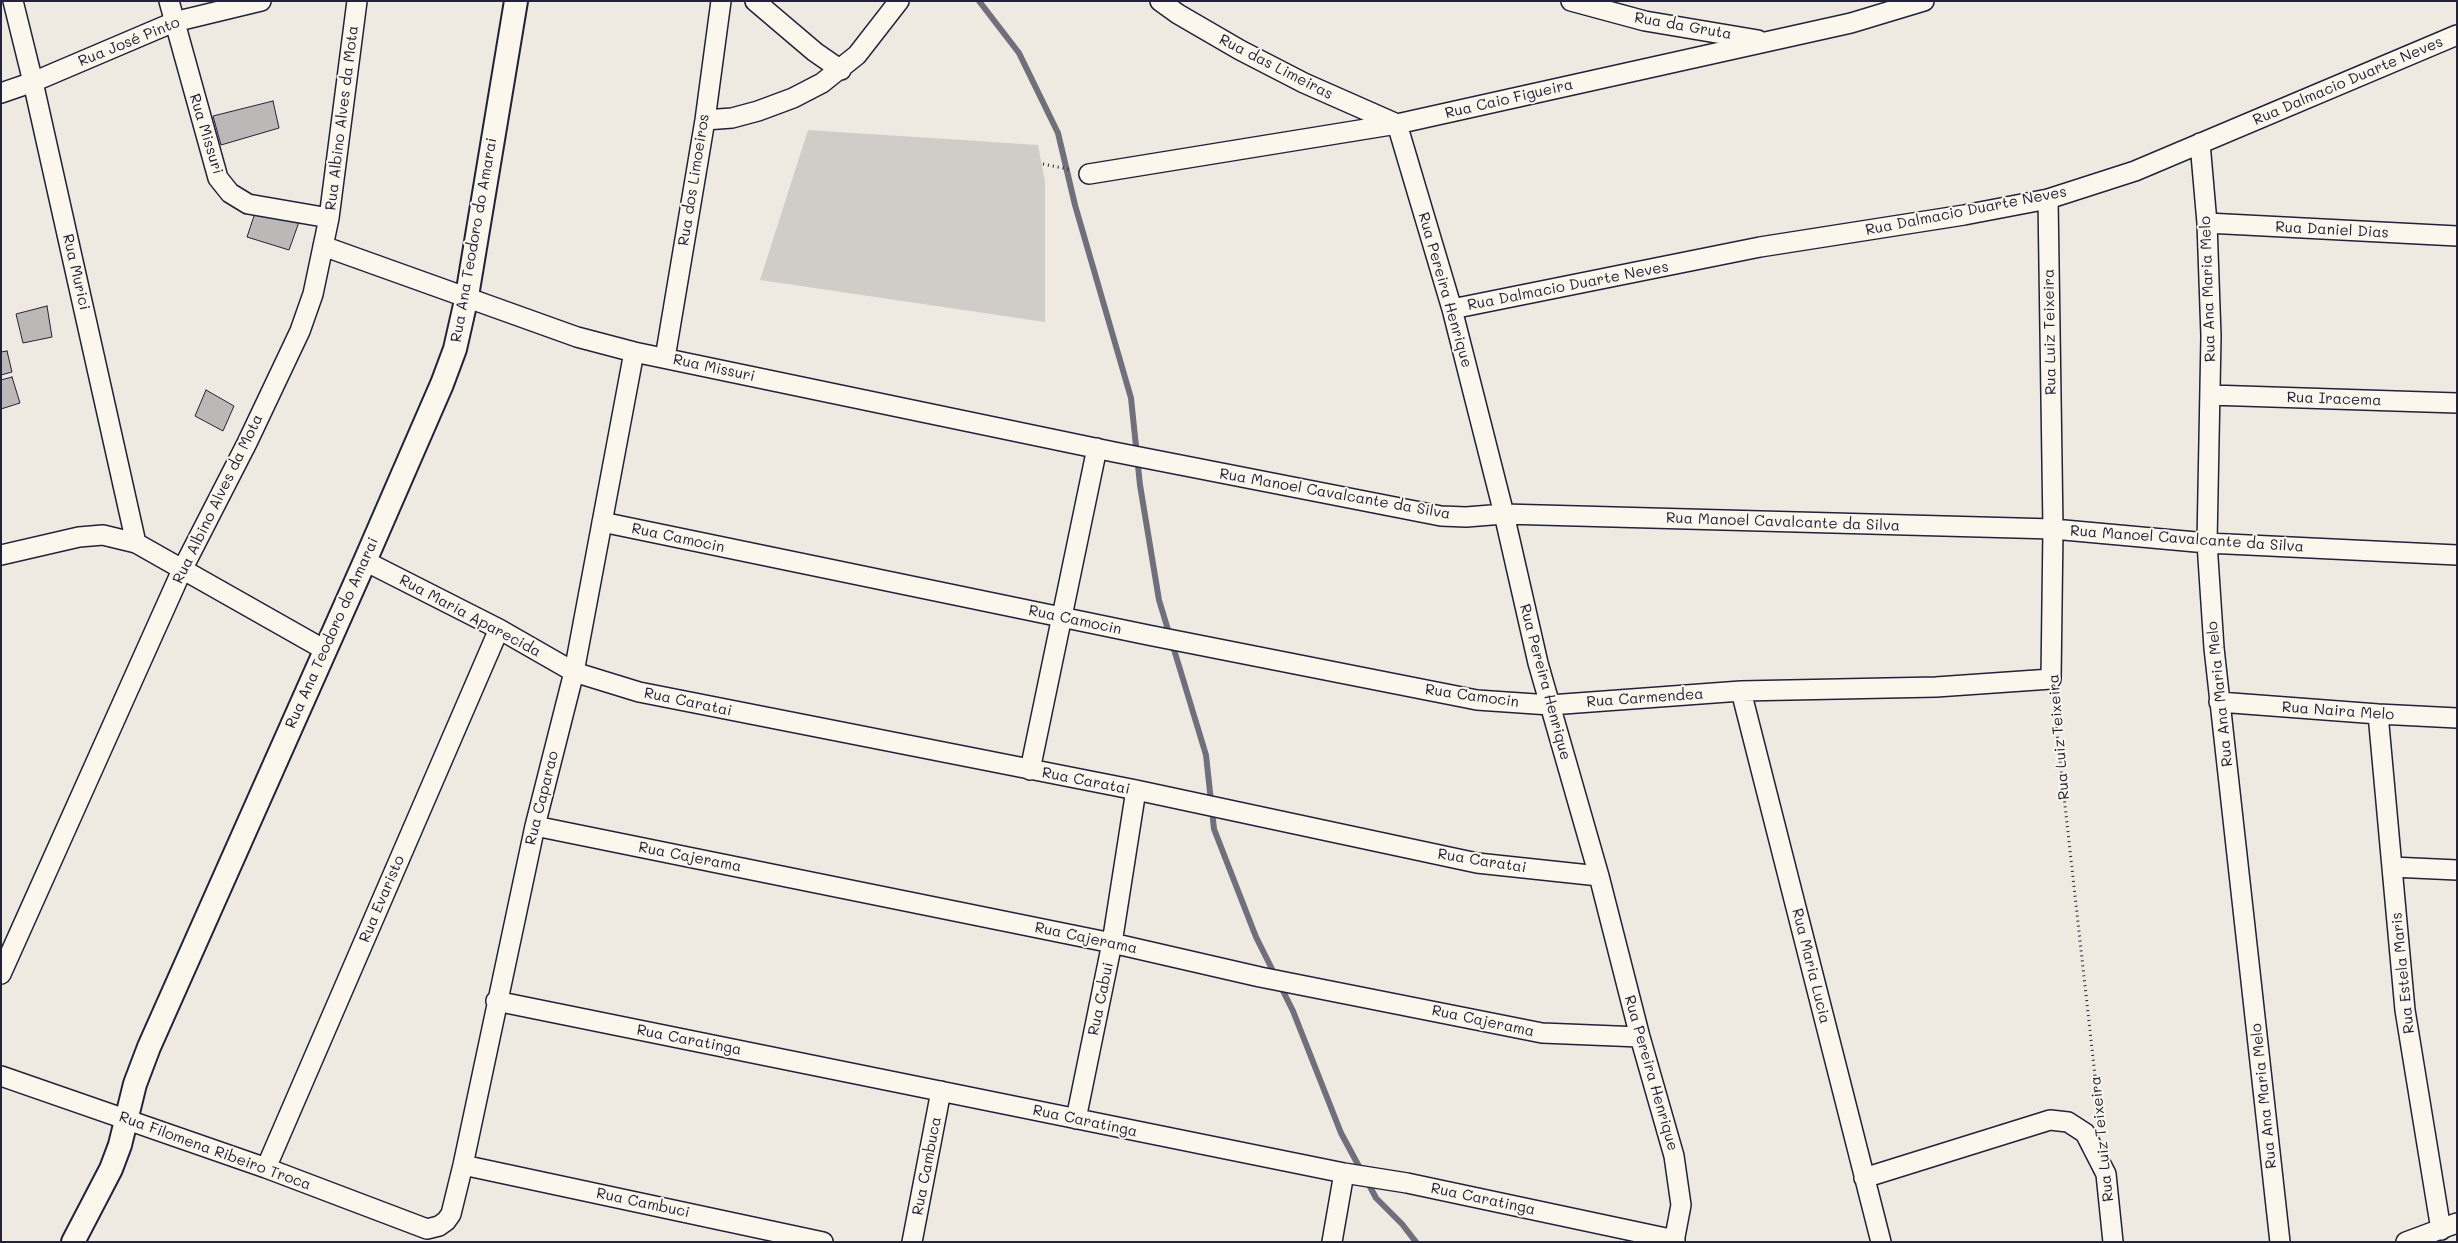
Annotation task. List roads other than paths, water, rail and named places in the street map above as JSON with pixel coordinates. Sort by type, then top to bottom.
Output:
[{"type":"street","name":"Rua Murici","points":[[13,1],[33,82],[136,543]]},
{"type":"street","name":"Rua Missuri","points":[[169,1],[218,178],[230,193],[248,204],[329,218]]},
{"type":"street","name":"Rua José Pinto","points":[[1,93],[33,82],[174,22],[261,1]]},
{"type":"street","name":"Rua Albino Alves da Mota","points":[[1,974],[182,570],[247,442],[300,331],[313,294],[329,218],[357,1]]},
{"type":"street","name":"Rua Ana Teodoro do Amarai","points":[[73,1242],[111,1169],[120,1145],[125,1119],[148,1046],[365,561],[442,384],[455,349],[467,296],[516,1]]},
{"type":"street","name":"Rua dos Limoeiros","points":[[665,358],[705,120],[721,1]]},
{"type":"street","points":[[756,1],[815,52],[841,70]]},
{"type":"street","points":[[705,120],[732,118],[758,111],[793,98],[841,70],[856,56],[899,1]]},
{"type":"street","name":"Rua das Limeiras","points":[[1160,1],[1178,14],[1240,50],[1304,83],[1397,124]]},
{"type":"street","name":"Rua da Gruta","points":[[1571,1],[1646,21],[1767,41]]},
{"type":"street","name":"Rua Caio Figueira","points":[[1089,174],[1397,124],[1850,23],[1924,1]]},
{"type":"street","name":"Rua Dalmacio Duarte Neves","points":[[1452,310],[1760,247],[1964,215],[2048,199],[2135,171],[2457,35]]},
{"type":"street","name":"Rua Pereira Henrique","points":[[1397,124],[1452,310],[1504,514],[1538,663],[1600,876],[1640,1037],[1674,1156],[1681,1205],[1675,1241]]},
{"type":"street","name":"Rua Ana Maria Melo","points":[[2200,143],[2207,223],[2211,336],[2207,543],[2219,702],[2280,1242]]},
{"type":"street","name":"Rua Luiz Teixeira","points":[[2048,199],[2053,529],[2051,679]]},
{"type":"street","name":"Rua Daniel Dias","points":[[2207,223],[2457,236]]},
{"type":"street","name":"Rua Missuri","points":[[323,246],[467,296],[568,334],[634,352],[1106,450]]},
{"type":"street","name":"Rua Caparao","points":[[427,1229],[440,1226],[451,1214],[463,1165],[496,1000],[535,826],[574,672],[634,352]]},
{"type":"street","name":"Rua Iracema","points":[[2210,396],[2457,403]]},
{"type":"street","points":[[1030,770],[1060,617],[1106,450]]},
{"type":"street","name":"Rua Manoel Cavalcante da Silva","points":[[1106,450],[1441,516],[1504,514],[2053,529],[2207,543],[2457,555]]},
{"type":"street","name":"Rua Camocin","points":[[602,522],[1148,635],[1477,700],[1550,705]]},
{"type":"street","points":[[1,555],[79,537],[103,535],[136,543],[324,650]]},
{"type":"street","name":"Rua Maria Aparecida","points":[[365,561],[499,629],[574,672]]},
{"type":"street","name":"Rua Evaristo","points":[[266,1168],[499,629]]},
{"type":"street","name":"Rua Caratai","points":[[574,672],[639,692],[1136,790],[1255,817],[1477,862],[1600,876]]},
{"type":"street","name":"Rua Carmendea","points":[[1550,705],[1741,690],[1936,687],[2051,679]]},
{"type":"street","name":"Rua Maria Lucia","points":[[1741,690],[1881,1242]]},
{"type":"street","name":"Rua Naira Melo","points":[[2219,702],[2457,718]]},
{"type":"street","name":"Rua Estela Maris","points":[[2378,714],[2405,1010],[2449,1227]]},
{"type":"street","name":"Rua Cabui","points":[[1076,1119],[1112,943],[1136,790]]},
{"type":"street","name":"Rua Cajerama","points":[[535,826],[1112,943],[1260,977],[1542,1033],[1640,1037]]},
{"type":"street","points":[[2392,867],[2457,870]]},
{"type":"street","name":"Rua Caratinga","points":[[496,1000],[1347,1174],[1407,1183],[1675,1241]]},
{"type":"street","name":"Rua Filomena Ribeiro Troca","points":[[1,1076],[266,1168],[427,1229]]},
{"type":"street","name":"Rua Cambuca","points":[[912,1242],[941,1091]]},
{"type":"street","name":"Rua Luiz Teixeira","points":[[1864,1178],[2050,1120],[2068,1122],[2085,1132],[2106,1174],[2113,1242]]},
{"type":"street","name":"Rua Cambuci","points":[[463,1165],[823,1242]]},
{"type":"street","points":[[1332,1242],[1347,1174]]},
{"type":"street","points":[[2406,1242],[2449,1227]]},
{"type":"waterway","points":[[979,1],[1019,53],[1058,133],[1075,205],[1131,398],[1140,485],[1159,600],[1206,755],[1214,829],[1256,937],[1293,1011],[1341,1133],[1362,1172]]},
{"type":"waterway","points":[[1367,1181],[1376,1198],[1402,1224],[1416,1242]]}]
